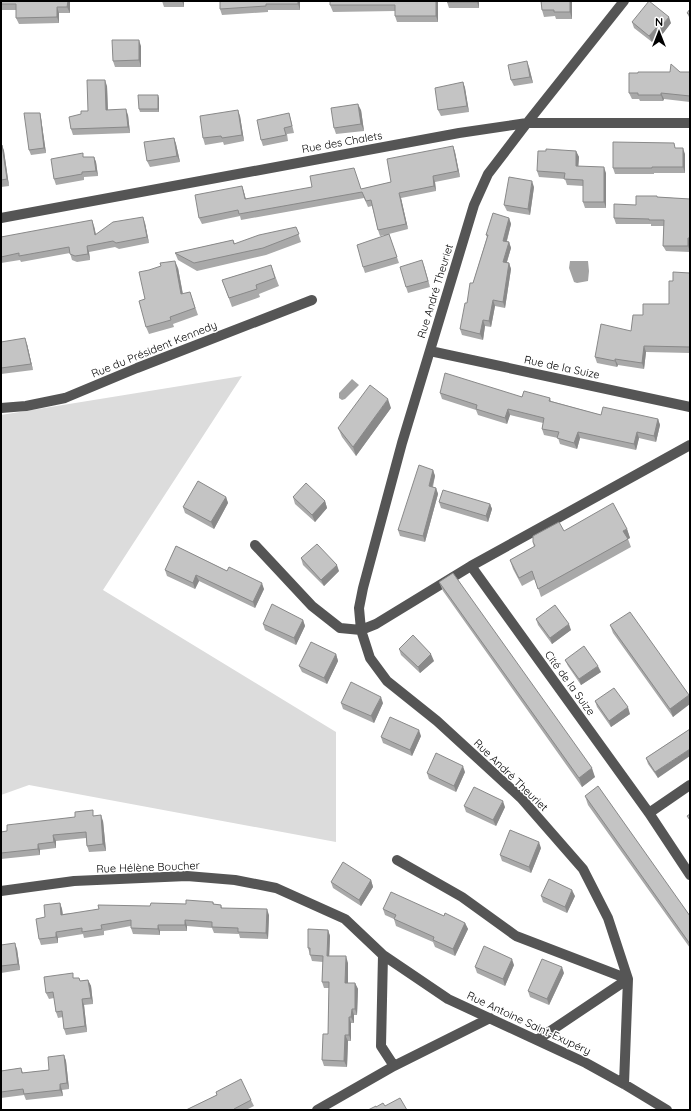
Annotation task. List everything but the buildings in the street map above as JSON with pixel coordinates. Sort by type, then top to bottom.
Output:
[{"type":"street","name":"Rue André Theuriet","points":[[624,1],[488,174],[474,205],[402,443],[359,608],[361,630],[370,658],[387,681],[437,721],[520,798],[583,869],[608,918],[628,979],[624,1084]]},
{"type":"street","name":"Rue des Chalets","points":[[1,218],[451,134],[527,123],[690,123]]},
{"type":"street","name":"Rue du Président Kennedy","points":[[1,408],[26,406],[65,398],[137,368],[312,300]]},
{"type":"street","name":"Rue de la Suize","points":[[430,351],[690,407]]},
{"type":"street","points":[[255,545],[318,610],[340,628],[361,630],[376,624],[471,566],[690,445]]},
{"type":"street","name":"Cité de la Suize","points":[[471,566],[649,813],[690,874]]},
{"type":"street","points":[[649,813],[690,785]]},
{"type":"street","points":[[397,860],[462,897],[516,936],[628,979]]},
{"type":"street","name":"Rue Hélène Boucher","points":[[1,891],[81,881],[187,876],[236,880],[276,888],[345,919],[383,955]]},
{"type":"street","points":[[383,955],[381,1046],[394,1066]]},
{"type":"street","name":"Rue Antoine Saint-Exupéry","points":[[383,955],[448,999],[586,1063],[667,1110]]},
{"type":"street","points":[[538,1040],[628,979]]},
{"type":"street","points":[[317,1110],[394,1066],[490,1018]]},
{"type":"shaded area","points":[[570,261],[588,261],[588,281],[577,283],[574,282],[569,268]]},
{"type":"shaded area","points":[[242,376],[103,590],[336,732],[336,842],[29,785],[1,795],[1,415]]},
{"type":"shaded area","points":[[352,379],[359,385],[345,399],[342,400],[339,398],[339,393]]}]
